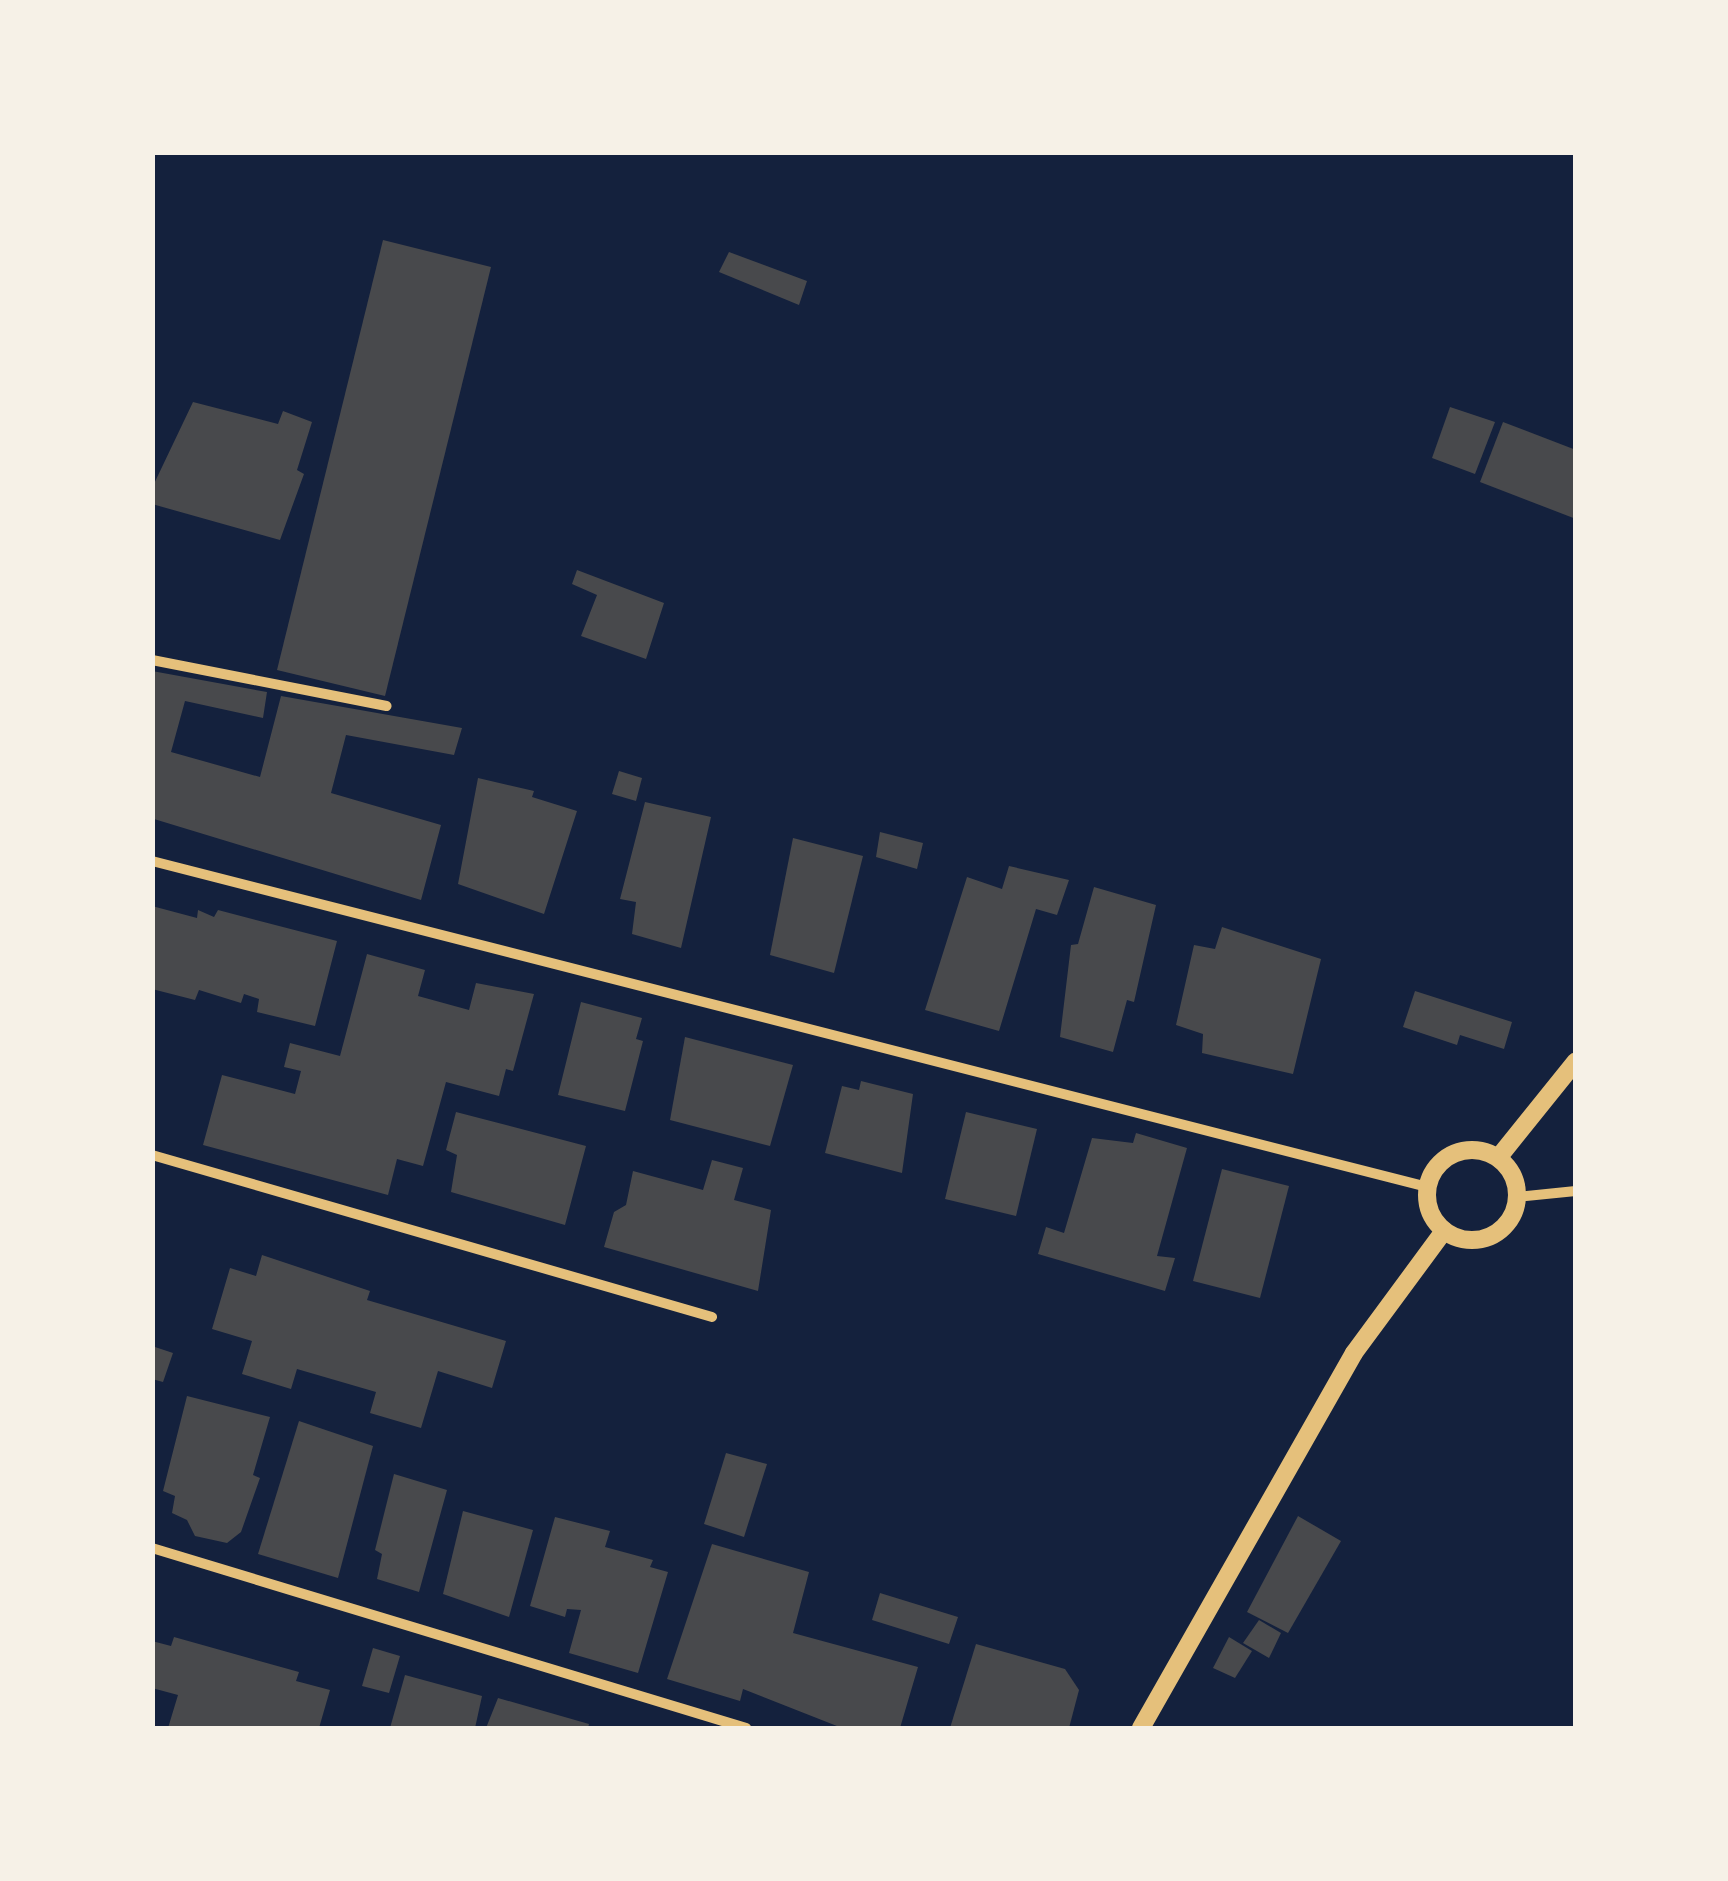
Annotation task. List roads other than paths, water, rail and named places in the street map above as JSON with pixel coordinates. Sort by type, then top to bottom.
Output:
[{"type":"street","points":[[152,660],[387,706]]},
{"type":"street","points":[[152,862],[1427,1187]]},
{"type":"street","points":[[1498,1158],[1576,1061]]},
{"type":"street","points":[[1470,1150],[1498,1158],[1517,1197],[1498,1233],[1470,1241],[1444,1231],[1429,1212],[1427,1187],[1432,1173],[1455,1153],[1470,1150]]},
{"type":"street","points":[[152,1154],[712,1317]]},
{"type":"street","points":[[1517,1197],[1576,1191]]},
{"type":"street","points":[[1140,1728],[1354,1352],[1444,1231]]},
{"type":"street","points":[[152,1548],[746,1728]]}]
